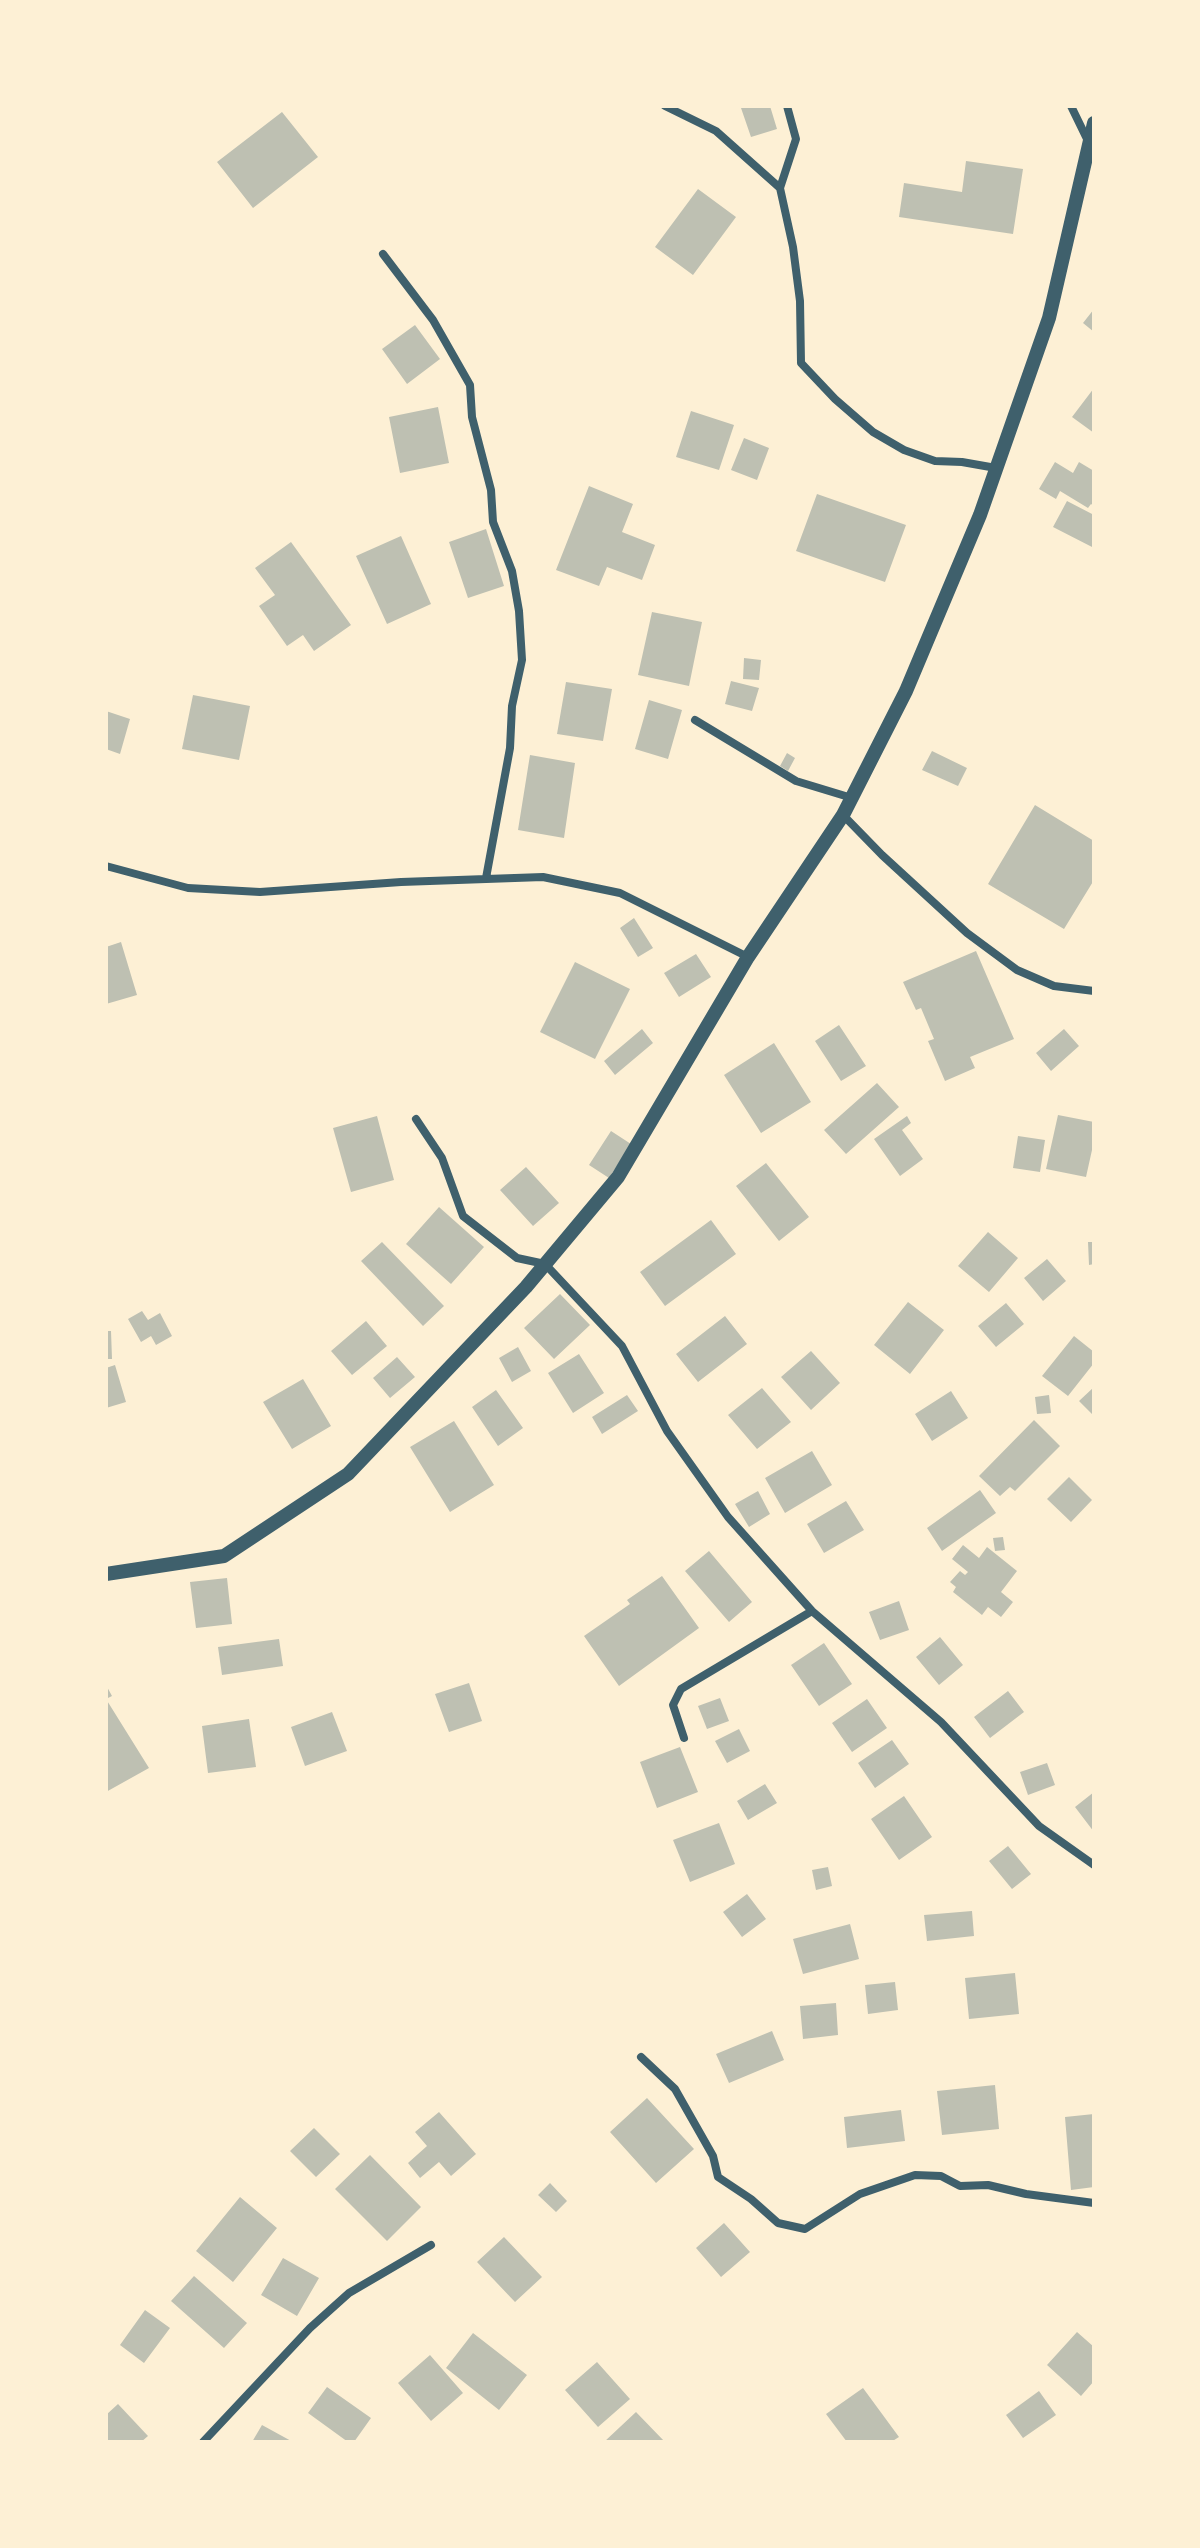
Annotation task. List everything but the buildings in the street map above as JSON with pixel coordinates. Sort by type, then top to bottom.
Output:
[{"type":"street","points":[[665,106],[716,131],[780,188]]},
{"type":"street","points":[[787,106],[796,139],[780,188],[793,247],[800,301],[801,363],[835,399],[873,432],[904,450],[935,461],[996,468]]},
{"type":"street","points":[[106,1574],[224,1556],[348,1474],[545,1264],[618,1177],[748,957],[843,815],[906,691],[980,515],[1049,318],[1090,166],[1088,141],[1071,106]]},
{"type":"street","points":[[1088,141],[1094,123]]},
{"type":"street","points":[[383,254],[433,320],[470,385],[472,417],[491,490],[493,522],[512,571],[519,611],[522,660],[512,706],[510,748],[486,878]]},
{"type":"street","points":[[695,720],[796,781],[852,798]]},
{"type":"street","points":[[843,815],[967,933],[1017,970],[1054,986],[1094,991]]},
{"type":"street","points":[[106,866],[188,888],[260,892],[543,877],[620,893],[748,957]]},
{"type":"street","points":[[416,1119],[442,1158],[463,1216],[517,1258],[545,1264],[622,1346],[667,1431],[728,1517],[812,1611],[941,1722],[1039,1826],[1094,1865]]},
{"type":"street","points":[[684,1738],[673,1705],[681,1689],[812,1611]]},
{"type":"street","points":[[641,2057],[675,2089],[713,2156],[718,2177],[751,2199],[778,2223],[805,2229],[860,2194],[915,2175],[941,2176],[960,2186],[988,2185],[1026,2194],[1094,2203]]},
{"type":"street","points":[[203,2442],[310,2328],[349,2293],[431,2245]]}]
